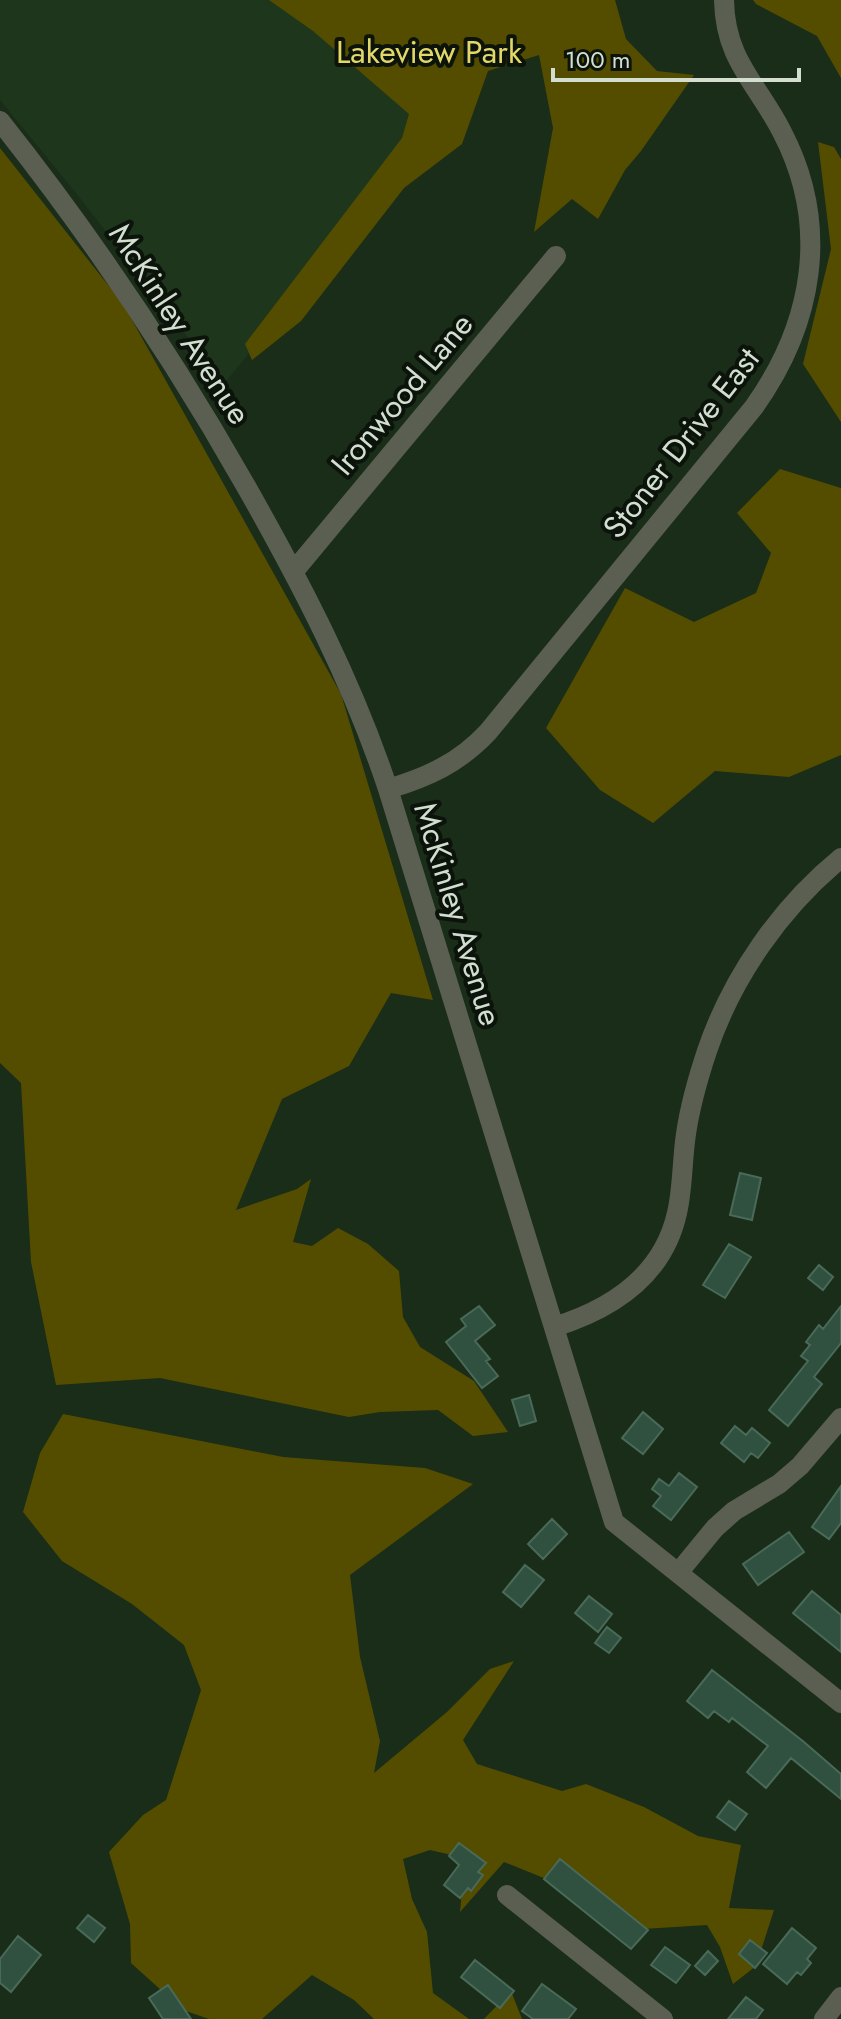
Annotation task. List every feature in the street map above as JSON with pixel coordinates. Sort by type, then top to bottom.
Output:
[{"type":"street","name":"Stoner Drive East","points":[[388,789],[437,773],[466,753],[488,732],[754,407],[789,349],[807,287],[810,254],[804,190],[782,131],[743,72],[732,47],[724,16],[724,0]]},
{"type":"street","name":"McKinley Avenue","points":[[0,121],[102,256],[159,340],[294,571],[336,654],[388,789],[614,1522],[841,1703]]},
{"type":"street","name":"Ironwood Lane","points":[[294,571],[556,256]]},
{"type":"street","points":[[554,1327],[598,1312],[619,1300],[656,1261],[677,1216],[686,1134],[695,1092],[724,1010],[745,970],[771,931],[799,898],[841,858]]},
{"type":"street","points":[[678,1573],[715,1528],[734,1511],[779,1484],[800,1466],[841,1418]]},
{"type":"street","points":[[507,1895],[663,2019]]},
{"type":"street","points":[[824,2019],[841,1997]]},
{"type":"shaded area","points":[[0,0],[283,0],[434,126],[224,384],[0,100]]},
{"type":"green space","name":"Lakeview Park","points":[[269,0],[615,0],[626,39],[657,71],[694,75],[625,170],[598,219],[572,199],[534,232],[553,128],[539,55],[488,71],[462,144],[404,188],[301,321],[252,360],[245,344],[402,138],[409,114],[313,31]]},
{"type":"green space","points":[[753,0],[841,0],[841,78],[817,36]]},
{"type":"green space","points":[[818,142],[834,147],[841,159],[841,422],[803,364],[831,249]]},
{"type":"green space","points":[[0,148],[123,304],[341,694],[433,1000],[391,993],[349,1066],[282,1099],[236,1210],[297,1189],[311,1179],[293,1242],[312,1246],[338,1228],[368,1244],[399,1271],[403,1317],[420,1347],[474,1381],[508,1432],[473,1436],[438,1410],[380,1412],[349,1417],[160,1378],[56,1385],[31,1262],[21,1083],[0,1063]]},
{"type":"green space","points":[[780,469],[841,488],[841,755],[789,777],[715,771],[653,823],[600,790],[546,728],[625,588],[694,622],[756,593],[771,553],[737,513]]},
{"type":"green space","points":[[63,1414],[283,1457],[425,1468],[473,1484],[350,1575],[360,1657],[380,1741],[374,1773],[447,1712],[490,1669],[514,1661],[463,1740],[477,1764],[562,1791],[586,1784],[644,1807],[698,1836],[741,1845],[729,1908],[774,1910],[756,1966],[733,1984],[720,1947],[707,1925],[627,1930],[593,1898],[504,1862],[460,1912],[465,1858],[430,1850],[403,1859],[412,1899],[427,1932],[433,1993],[469,2019],[374,2019],[354,2000],[312,1975],[262,2019],[209,2019],[183,2010],[131,1963],[130,1924],[109,1852],[143,1815],[166,1800],[201,1690],[184,1645],[132,1604],[62,1561],[23,1512],[40,1453]]},
{"type":"green space","points":[[511,1991],[522,2019],[484,2019]]},
{"type":"building","points":[[740,1173],[761,1178],[752,1220],[730,1215]]},
{"type":"building","points":[[729,1244],[751,1257],[725,1298],[703,1285]]},
{"type":"building","points":[[819,1265],[833,1277],[823,1290],[808,1278]]},
{"type":"building","points":[[479,1306],[495,1325],[475,1341],[490,1359],[486,1361],[498,1376],[482,1388],[446,1342],[466,1326],[461,1319]]},
{"type":"building","points":[[841,1306],[841,1343],[814,1377],[822,1384],[788,1426],[769,1410],[808,1361],[801,1356],[810,1345],[806,1342],[819,1325],[823,1329]]},
{"type":"building","points":[[529,1395],[536,1421],[520,1426],[512,1400]]},
{"type":"building","points":[[643,1412],[663,1429],[643,1454],[622,1438]]},
{"type":"building","points":[[735,1426],[746,1435],[752,1428],[770,1443],[758,1458],[751,1453],[744,1462],[721,1443]]},
{"type":"building","points":[[679,1473],[697,1487],[671,1520],[653,1506],[661,1496],[652,1489],[659,1479],[669,1486]]},
{"type":"building","points":[[841,1486],[841,1523],[829,1539],[812,1527]]},
{"type":"building","points":[[552,1519],[567,1534],[543,1559],[528,1544]]},
{"type":"building","points":[[789,1532],[804,1552],[758,1585],[743,1564]]},
{"type":"building","points":[[525,1565],[544,1580],[521,1607],[503,1592]]},
{"type":"building","points":[[812,1591],[841,1615],[841,1652],[793,1613]]},
{"type":"building","points":[[589,1596],[612,1614],[598,1632],[575,1613]]},
{"type":"building","points":[[607,1627],[621,1638],[609,1653],[595,1643]]},
{"type":"building","points":[[712,1670],[841,1774],[841,1799],[791,1758],[766,1788],[747,1772],[768,1746],[732,1718],[729,1722],[714,1711],[708,1718],[687,1701]]},
{"type":"building","points":[[729,1801],[747,1814],[735,1830],[717,1817]]},
{"type":"building","points":[[459,1843],[486,1863],[478,1872],[483,1875],[471,1891],[468,1888],[460,1898],[444,1885],[459,1865],[449,1856]]},
{"type":"building","points":[[560,1859],[648,1930],[631,1949],[544,1879]]},
{"type":"building","points":[[88,1915],[105,1928],[94,1942],[77,1928]]},
{"type":"building","points":[[792,1928],[816,1948],[807,1959],[811,1963],[801,1975],[797,1972],[787,1984],[763,1964]]},
{"type":"building","points":[[18,1936],[41,1955],[11,1992],[0,1983],[0,1959]]},
{"type":"building","points":[[750,1940],[767,1953],[755,1968],[739,1954]]},
{"type":"building","points":[[665,1947],[690,1965],[676,1983],[651,1965]]},
{"type":"building","points":[[708,1951],[718,1961],[705,1975],[695,1966]]},
{"type":"building","points":[[475,1960],[514,1991],[500,2008],[461,1977]]},
{"type":"building","points":[[542,1984],[576,2009],[568,2019],[533,2019],[522,2011]]},
{"type":"building","points":[[168,1985],[191,2019],[163,2019],[149,1998]]},
{"type":"building","points":[[746,1997],[763,2010],[756,2019],[728,2019]]}]
